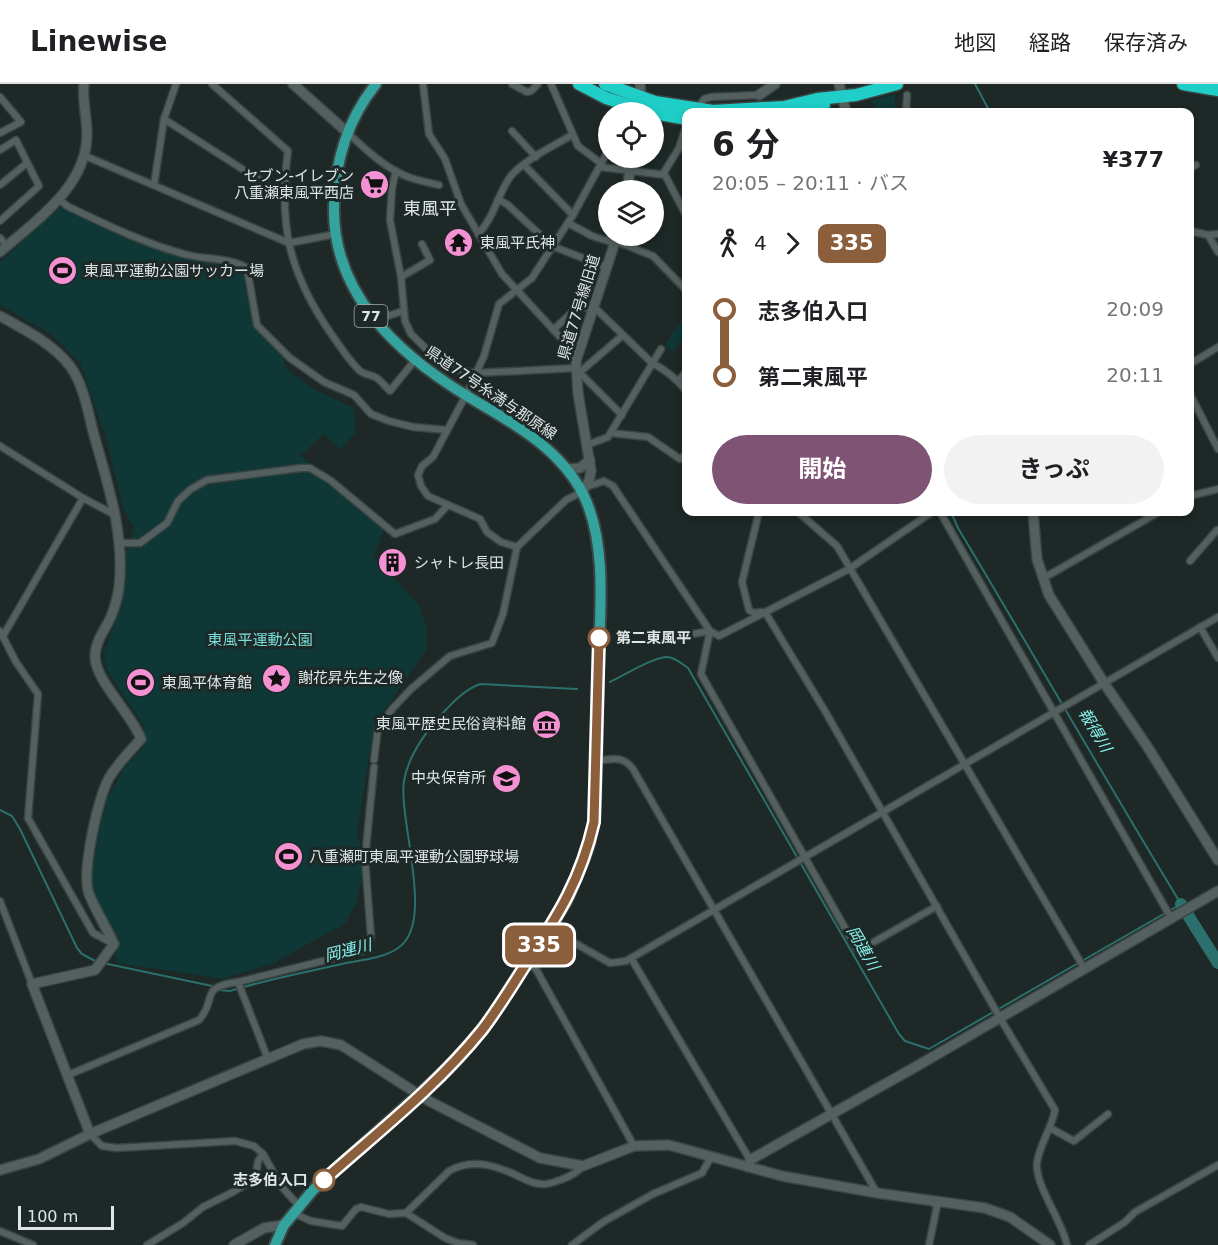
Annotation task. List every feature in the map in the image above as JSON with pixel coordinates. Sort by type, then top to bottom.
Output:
[{"type":"highway","points":[[579,84],[606,98],[620,102]]},
{"type":"highway","points":[[605,84],[634,102]]},
{"type":"highway","points":[[812,108],[842,97],[897,84]]},
{"type":"highway","points":[[1183,84],[1218,90]]},
{"type":"highway","points":[[772,108],[817,99],[842,97]]},
{"type":"highway","points":[[664,109],[682,110]]},
{"type":"highway","points":[[664,114],[682,120]]},
{"type":"main road","name":"県道77号糸満与那原線","points":[[275,1245],[284,1225],[313,1190],[420,1095],[484,1028],[550,929],[570,894],[588,849],[594,822],[597,761],[599,562],[596,534],[584,489],[550,451],[532,436],[466,395],[415,360],[389,338],[375,321],[351,281],[336,234],[334,192],[348,133],[360,107],[376,84]]},
{"type":"street","points":[[0,238],[4,249],[60,200],[81,164],[87,135],[82,97],[84,84]]},
{"type":"street","points":[[154,185],[164,119],[176,84]]},
{"type":"street","points":[[212,84],[288,151],[283,195],[289,243],[300,281],[314,309],[361,372],[376,377],[390,391],[415,360]]},
{"type":"street","points":[[293,84],[380,160],[410,177],[439,185]]},
{"type":"street","points":[[423,84],[429,134],[442,152],[461,204],[478,234],[502,274],[561,338],[577,367],[621,415]]},
{"type":"street","points":[[513,84],[527,92],[537,84]]},
{"type":"street","points":[[551,84],[578,146],[598,163]]},
{"type":"street","points":[[640,84],[644,102]]},
{"type":"street","points":[[697,108],[704,99],[759,95],[775,84]]},
{"type":"street","points":[[839,84],[845,108]]},
{"type":"street","points":[[906,108],[907,95]]},
{"type":"street","points":[[0,97],[21,122],[0,133]]},
{"type":"street","points":[[164,119],[283,195]]},
{"type":"street","points":[[512,131],[536,157]]},
{"type":"street","points":[[478,234],[492,217],[498,199],[512,174],[572,135]]},
{"type":"street","points":[[663,174],[679,148],[682,138]]},
{"type":"street","points":[[0,150],[16,140],[39,186],[0,221]]},
{"type":"street","points":[[83,155],[289,243],[336,234]]},
{"type":"street","points":[[0,185],[27,163]]},
{"type":"street","points":[[524,165],[573,215]]},
{"type":"street","points":[[517,547],[501,542],[488,532],[480,519],[428,496],[418,475],[422,466],[433,457],[466,395],[484,356],[499,304],[532,278],[573,215],[600,168]]},
{"type":"street","points":[[616,168],[663,174],[668,177],[682,206]]},
{"type":"street","points":[[628,180],[630,170]]},
{"type":"street","points":[[396,171],[392,188],[390,220],[401,277],[403,311],[407,328],[411,334],[441,365],[446,368],[476,373],[577,367],[623,335]]},
{"type":"street","points":[[498,199],[508,205],[552,246],[606,267]]},
{"type":"street","points":[[60,200],[67,206],[114,228],[160,246],[186,255],[239,263],[247,268],[257,325],[290,358],[324,382],[354,395],[371,414],[413,427],[447,430]]},
{"type":"street","points":[[568,223],[598,237]]},
{"type":"street","points":[[1194,232],[1208,235],[1218,234]]},
{"type":"street","points":[[1208,235],[1218,252]]},
{"type":"street","points":[[401,277],[430,260],[422,244]]},
{"type":"street","name":"県道77号線旧道","points":[[584,489],[590,477],[590,460],[582,419],[577,367],[613,246]]},
{"type":"street","points":[[629,246],[653,256],[682,286]]},
{"type":"street","points":[[553,330],[579,306],[593,307],[652,363],[662,368],[682,386]]},
{"type":"street","points":[[375,321],[403,311]]},
{"type":"street","points":[[0,316],[45,342],[70,366],[78,380],[87,408],[116,515],[119,543],[119,586],[112,615],[96,646],[96,666],[137,728],[141,739],[118,765],[104,789],[96,819],[87,882],[89,894],[114,944]]},
{"type":"street","points":[[1194,362],[1218,347]]},
{"type":"street","points":[[587,445],[608,437],[661,348]]},
{"type":"street","points":[[678,381],[682,377]]},
{"type":"street","points":[[1194,402],[1218,449]]},
{"type":"street","points":[[611,433],[648,437],[680,459],[682,458]]},
{"type":"street","points":[[0,446],[83,498],[116,515]]},
{"type":"street","points":[[567,469],[580,468],[590,460]]},
{"type":"street","points":[[119,543],[140,543],[166,523],[178,501],[191,489],[207,480],[238,475],[310,468],[330,480],[395,534],[435,519],[448,505]]},
{"type":"street","points":[[68,1075],[200,1020],[211,993],[222,984],[363,951],[368,946],[371,937],[365,860],[378,728],[411,689],[450,656],[492,643],[506,604],[517,547],[566,500],[604,481],[613,486],[710,631],[719,636],[849,569],[926,516]]},
{"type":"street","points":[[1194,495],[1218,489]]},
{"type":"street","points":[[83,498],[1,634],[16,662],[38,694],[28,818],[93,933],[114,944]]},
{"type":"street","points":[[758,516],[742,582],[749,610],[754,613],[765,612]]},
{"type":"street","points":[[803,516],[837,546],[1084,968]]},
{"type":"street","points":[[942,516],[1057,710],[1173,917]]},
{"type":"street","points":[[1033,516],[1034,543],[1042,579],[1058,610],[1218,860]]},
{"type":"street","points":[[1042,579],[1152,516]]},
{"type":"street","points":[[1190,561],[1218,530]]},
{"type":"street","points":[[765,612],[883,810],[1000,1018],[1055,1110],[1037,1163],[1040,1180],[1065,1234],[1067,1245]]},
{"type":"street","points":[[550,929],[610,963],[631,958],[1218,617]]},
{"type":"street","points":[[1200,627],[1218,658]]},
{"type":"street","points":[[681,636],[710,631]]},
{"type":"street","points":[[710,631],[701,674],[858,951],[937,906]]},
{"type":"street","points":[[597,761],[618,758],[627,762],[877,1193]]},
{"type":"street","points":[[749,1163],[1218,891]]},
{"type":"street","points":[[0,901],[90,1134],[102,1146],[117,1148],[235,1141],[254,1146],[262,1154],[296,1209],[311,1221],[342,1226],[356,1209],[361,1207],[389,1214],[406,1213],[445,1238],[473,1245]]},
{"type":"street","points":[[32,984],[95,970],[114,944]]},
{"type":"street","points":[[631,958],[749,1163]]},
{"type":"street","points":[[528,961],[537,971],[634,1146]]},
{"type":"street","points":[[238,982],[268,1059]]},
{"type":"street","points":[[0,1170],[39,1159],[90,1134],[303,1044],[321,1041],[340,1045],[420,1095],[540,1158],[583,1166],[634,1146],[669,1145],[711,1157],[749,1163],[782,1176],[877,1193],[985,1208],[1010,1217],[1050,1245]]},
{"type":"street","points":[[1050,1128],[1074,1141],[1108,1114]]},
{"type":"street","points":[[147,1245],[183,1223],[203,1207],[253,1180],[262,1154]]},
{"type":"street","points":[[572,1245],[603,1222],[643,1199],[702,1173],[711,1157]]},
{"type":"street","points":[[406,1213],[456,1167],[483,1164],[544,1185],[568,1178],[583,1166]]},
{"type":"street","points":[[1089,1245],[1125,1222],[1135,1212],[1218,1165]]},
{"type":"street","points":[[929,1199],[937,1206],[929,1245]]},
{"type":"street","points":[[234,1245],[255,1231],[284,1225]]},
{"type":"street","points":[[0,1231],[33,1245]]},
{"type":"green space","points":[[895,94],[895,108],[876,108],[874,103],[868,101]]},
{"type":"green space","name":"東風平運動公園","points":[[68,206],[142,243],[233,265],[247,277],[248,300],[257,328],[284,351],[285,368],[316,390],[354,408],[355,433],[341,449],[323,434],[305,452],[299,454],[384,529],[374,556],[419,605],[427,628],[427,649],[374,725],[357,834],[363,854],[362,878],[357,901],[346,923],[274,963],[222,979],[118,963],[90,881],[104,805],[124,768],[145,745],[143,725],[107,670],[103,655],[118,615],[126,581],[126,552],[134,527],[123,509],[106,438],[80,363],[51,334],[0,305],[0,262],[57,209]]},
{"type":"green space","points":[[682,320],[682,338],[673,352],[665,345]]},
{"type":"waterway","name":"報得川","points":[[975,84],[988,108]]},
{"type":"waterway","name":"岡連川","points":[[610,682],[661,658],[673,658],[688,668],[899,1034],[905,1041],[929,1049],[1181,904],[953,516]]},
{"type":"waterway","name":"岡連川","points":[[103,963],[230,991],[373,958],[398,948],[409,936],[414,917],[415,895],[404,781],[409,763],[423,737],[454,701],[480,684],[577,689]]},
{"type":"waterway","name":"岡連川","points":[[0,810],[12,816],[20,829],[77,948],[82,954],[97,962]]},
{"type":"waterway","name":"報得川","points":[[1181,904],[1218,963]]},
{"type":"bus line","name":"335","points":[[324,1180],[447,1069],[484,1028],[566,902],[578,878],[594,822],[599,638]]},
{"type":"place","name":"セブン-イレブン 八重瀬東風平西店","points":[[375,185]]},
{"type":"place","name":"東風平氏神","points":[[459,243]]},
{"type":"place","name":"東風平運動公園サッカー場","points":[[63,271]]},
{"type":"place","name":"シャトレ長田","points":[[393,563]]},
{"type":"place","name":"第二東風平","points":[[599,638]]},
{"type":"place","name":"謝花昇先生之像","points":[[277,678]]},
{"type":"place","name":"東風平体育館","points":[[141,683]]},
{"type":"place","name":"東風平歴史民俗資料館","points":[[547,724]]},
{"type":"place","name":"中央保育所","points":[[507,778]]},
{"type":"place","name":"八重瀬町東風平運動公園野球場","points":[[288,857]]},
{"type":"place","name":"志多伯入口","points":[[324,1180]]},
{"type":"district","name":"東風平","points":[[430,208]]}]
